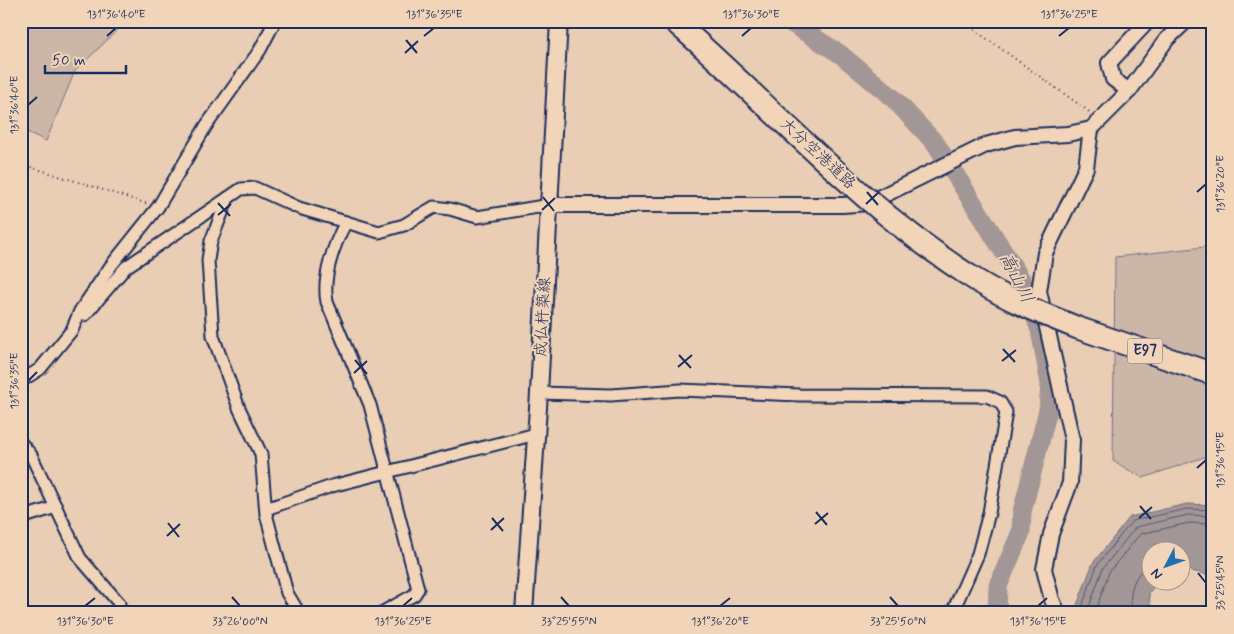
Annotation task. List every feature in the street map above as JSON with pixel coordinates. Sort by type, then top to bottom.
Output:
[{"type":"highway","name":"大分空港道路","points":[[674,21],[858,191],[938,255],[977,281],[1024,306],[1078,328],[1213,374]]},
{"type":"highway","name":"大分空港道路","points":[[1078,328],[1213,366]]},
{"type":"main road","name":"成仏杵築線","points":[[524,613],[539,393],[559,21]]},
{"type":"street","points":[[72,330],[80,311],[110,267],[158,207],[206,126],[260,50],[275,21]]},
{"type":"street","points":[[1129,91],[1113,79],[1109,63],[1148,21]]},
{"type":"street","points":[[22,380],[40,369],[126,267],[241,189],[255,188],[300,208],[379,232],[404,225],[434,207],[450,209],[477,217],[550,205],[843,205],[868,203],[986,145],[1015,138],[1068,134],[1091,129],[1129,91],[1167,40],[1186,21]]},
{"type":"street","points":[[1058,613],[1052,600],[1044,569],[1051,534],[1070,483],[1072,440],[1039,291],[1045,253],[1086,168],[1091,129]]},
{"type":"street","points":[[228,198],[211,241],[208,260],[213,336],[239,408],[261,454],[266,509],[287,593],[299,613]]},
{"type":"street","points":[[346,222],[338,237],[325,290],[327,302],[370,405],[418,590],[414,595],[380,613]]},
{"type":"street","points":[[539,393],[611,395],[680,390],[799,395],[987,396],[1000,402],[1006,412],[989,513],[978,554],[952,613]]},
{"type":"street","points":[[266,509],[332,486],[536,434]]},
{"type":"street","points":[[21,443],[31,455],[80,558],[119,603],[118,613]]},
{"type":"street","points":[[21,518],[56,507]]},
{"type":"path","points":[[962,21],[1089,112],[1108,114]]},
{"type":"path","points":[[21,164],[158,207]]},
{"type":"shaded area","points":[[21,21],[127,21],[75,71],[46,141],[21,129]]},
{"type":"shaded area","points":[[1213,246],[1213,457],[1207,456],[1143,478],[1113,461],[1115,257]]},
{"type":"water","points":[[778,21],[807,21],[834,50],[785,28]]},
{"type":"water","points":[[1187,504],[1213,505],[1213,576],[1192,571],[1192,542],[1142,542],[1142,592],[1150,592],[1150,604],[1155,613],[1081,613],[1077,605],[1093,563],[1130,517]]},
{"type":"waterway","name":"高山川","points":[[788,21],[840,54],[893,98],[936,144],[1022,281],[1040,330],[1050,384],[1048,410],[1022,512],[1021,532],[998,586],[997,613]]}]
